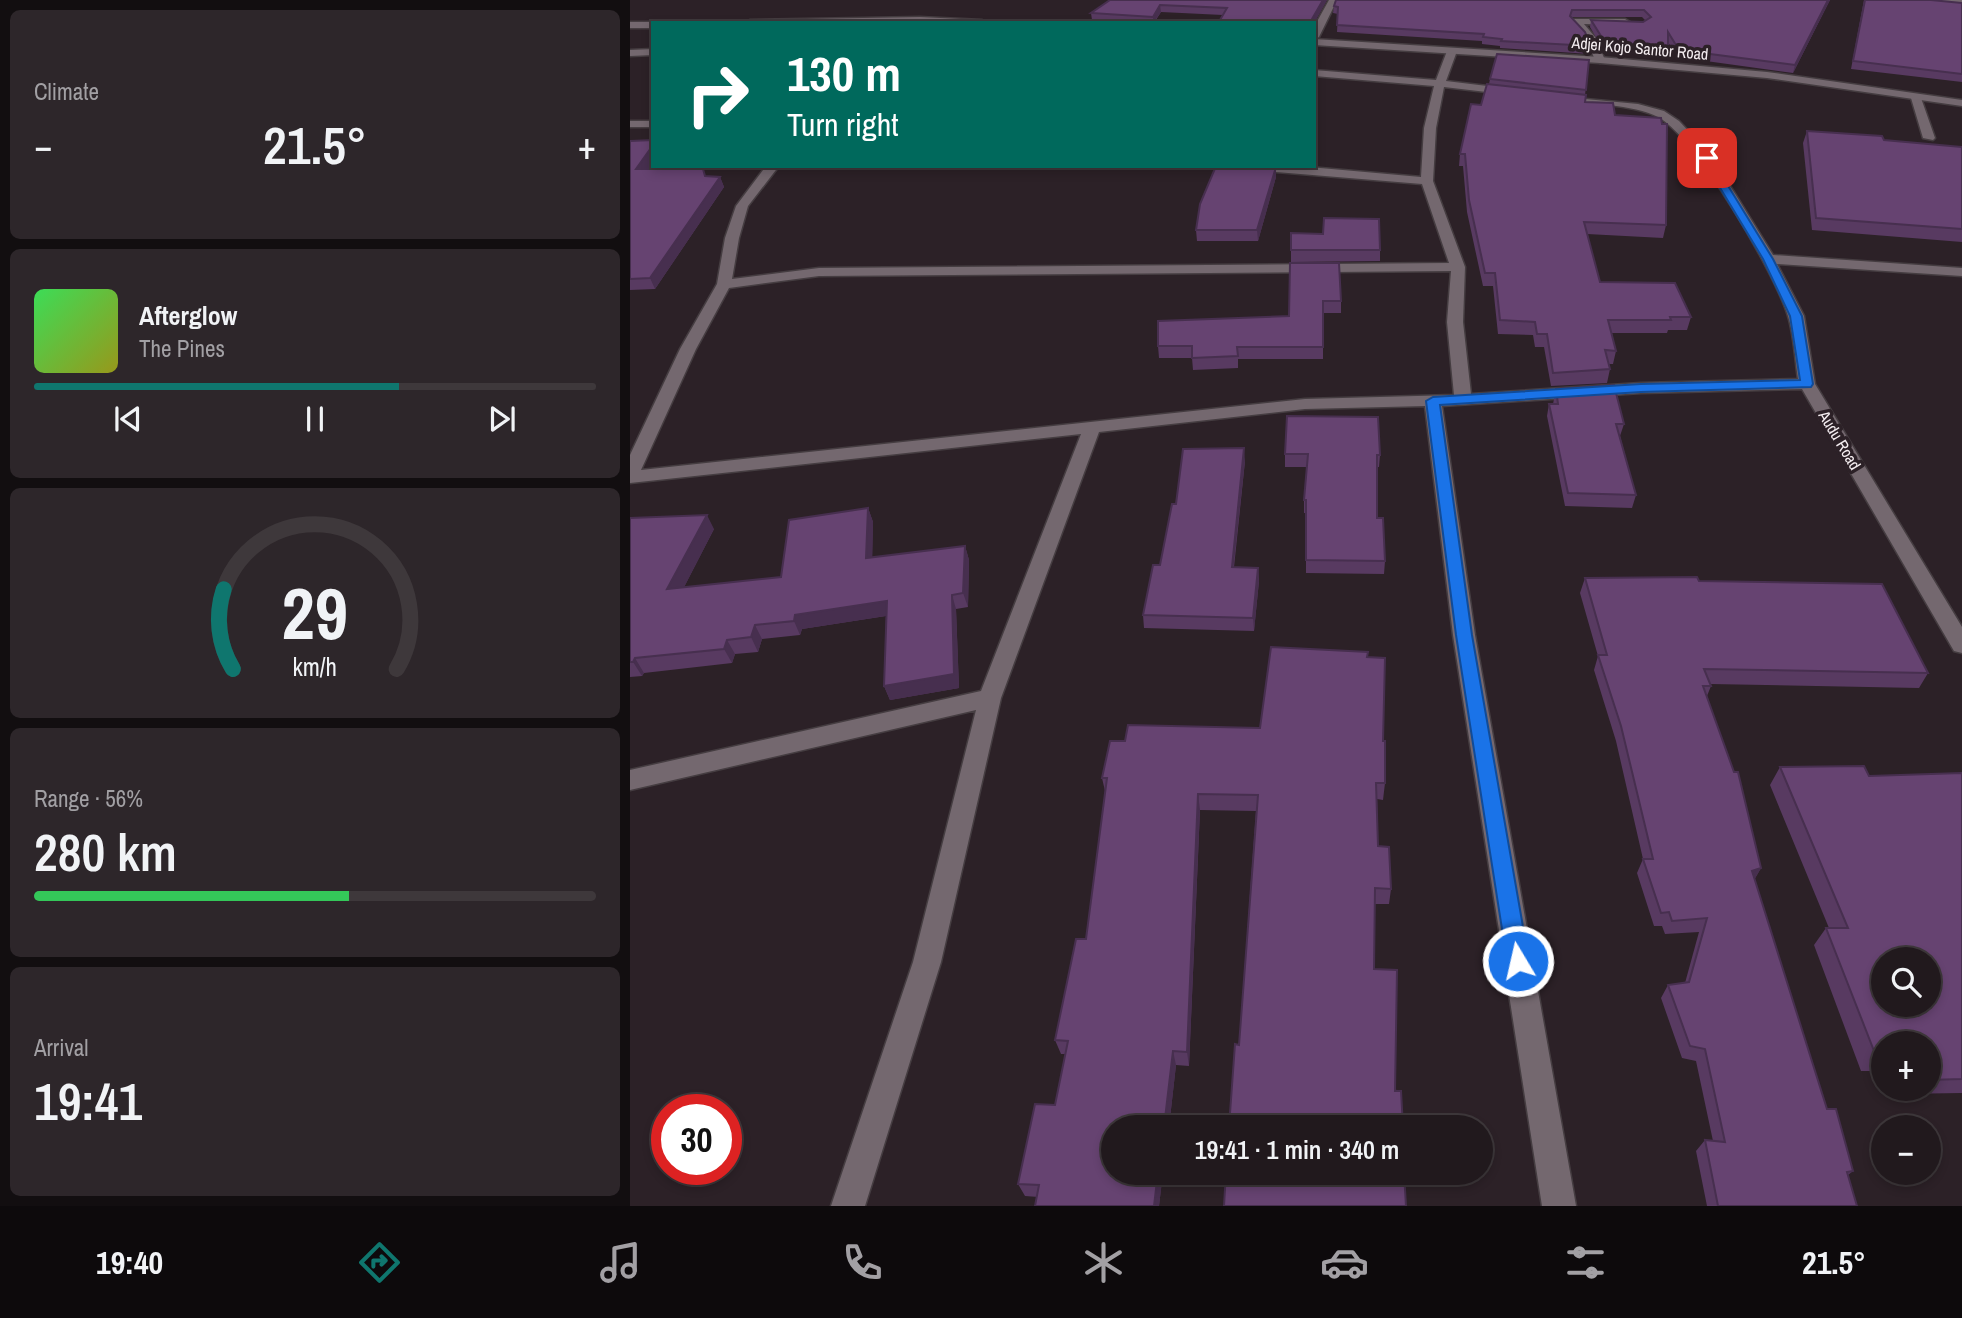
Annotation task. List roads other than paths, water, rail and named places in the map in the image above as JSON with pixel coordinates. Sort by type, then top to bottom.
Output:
[{"type":"street","points":[[1316,35],[1333,0]]},
{"type":"street","points":[[1941,0],[1962,3]]},
{"type":"street","points":[[866,21],[941,21]]},
{"type":"street","points":[[1600,60],[1590,37],[1576,21],[1642,23]]},
{"type":"street","points":[[630,25],[651,25]]},
{"type":"street","name":"Adjei Kojo Santor Road","points":[[1316,39],[1767,75],[1962,103]]},
{"type":"street","points":[[1452,51],[1440,83],[1430,128],[1427,181],[1458,267],[1455,322],[1464,399]]},
{"type":"street","points":[[630,53],[651,52]]},
{"type":"street","points":[[1316,73],[1440,83],[1519,93]]},
{"type":"street","name":"Audu Road","points":[[1545,97],[1638,107],[1660,113],[1675,122],[1707,158],[1768,259],[1796,316],[1807,384],[1962,645]]},
{"type":"street","points":[[1916,98],[1929,138]]},
{"type":"street","points":[[630,124],[651,124]]},
{"type":"street","points":[[630,476],[688,349],[724,284],[732,238],[742,206],[771,168]]},
{"type":"street","points":[[1275,168],[1427,181]]},
{"type":"street","points":[[1768,259],[1962,272]]},
{"type":"street","points":[[724,284],[819,272],[1458,267]]},
{"type":"street","points":[[630,476],[1305,404],[1433,401],[1641,388],[1807,384]]},
{"type":"street","points":[[1433,401],[1464,635],[1559,1206]]},
{"type":"street","points":[[848,1206],[927,962],[990,698],[1092,427]]},
{"type":"street","points":[[630,780],[990,698]]}]
